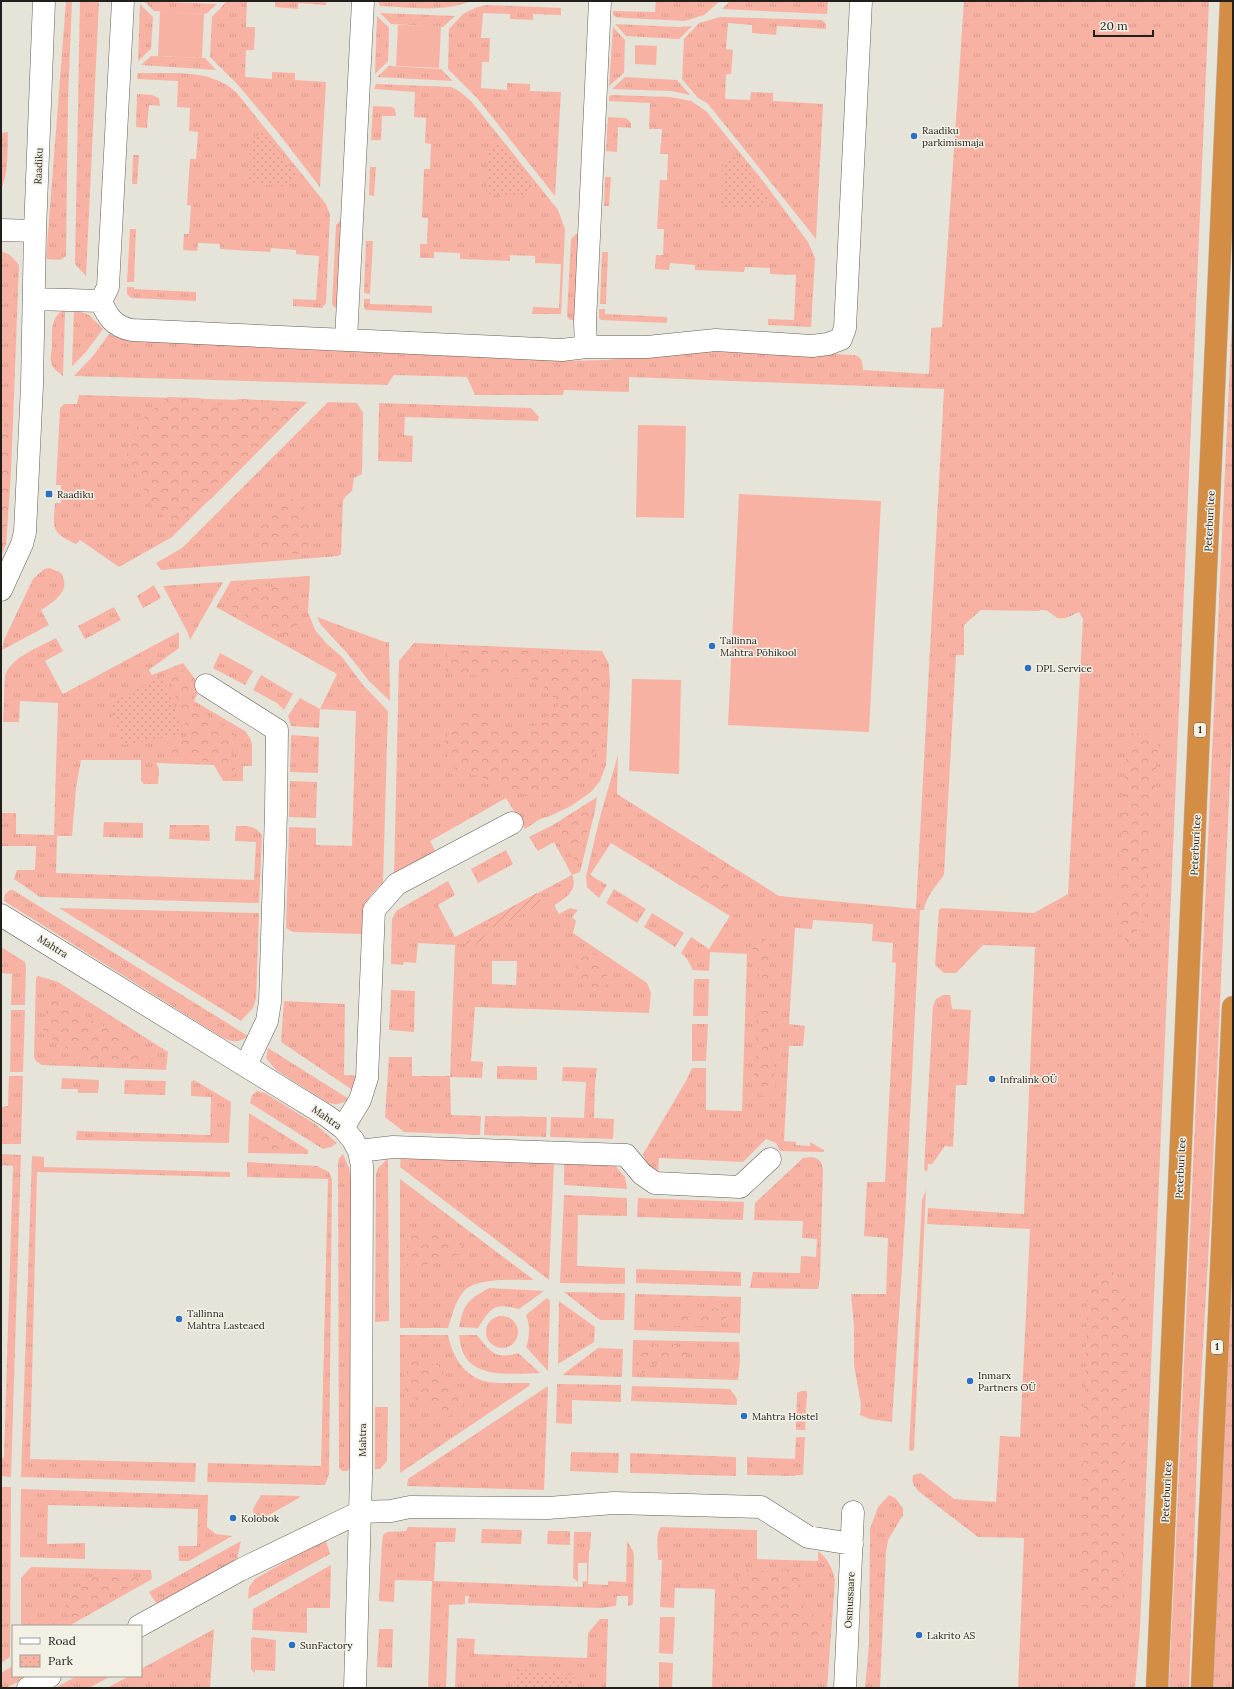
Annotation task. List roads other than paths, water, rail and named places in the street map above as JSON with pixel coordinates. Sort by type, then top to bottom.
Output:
[{"type":"highway","name":"Peterburi tee","points":[[1157,1688],[1232,1]]},
{"type":"highway","name":"1","points":[[1202,1688],[1233,1007]]},
{"type":"street","name":"Raadiku","points":[[1,590],[22,544],[25,532],[32,385],[35,231],[44,1]]},
{"type":"street","points":[[101,301],[108,287],[123,1]]},
{"type":"street","points":[[346,340],[364,1]]},
{"type":"street","points":[[586,347],[585,322],[600,1]]},
{"type":"street","points":[[101,301],[106,312],[115,324],[132,330],[562,350],[586,347],[647,347],[716,340],[812,346],[828,344],[841,339],[845,328],[861,1]]},
{"type":"street","points":[[1,230],[35,231]]},
{"type":"street","points":[[34,299],[101,301]]},
{"type":"street","points":[[206,685],[277,730],[270,1002],[267,1021],[246,1065]]},
{"type":"street","points":[[344,1128],[360,1100],[367,1078],[374,910],[397,884],[512,822]]},
{"type":"street","name":"Mahtra","points":[[1,914],[246,1065],[344,1128],[353,1140],[359,1152],[362,1166],[363,1226],[360,1512],[355,1688]]},
{"type":"street","points":[[359,1152],[393,1147],[626,1155],[642,1174],[655,1183],[740,1187],[770,1159]]},
{"type":"street","points":[[141,1625],[240,1570],[360,1512],[391,1511],[410,1507],[548,1508],[614,1503],[760,1507],[808,1537],[852,1544]]},
{"type":"street","name":"Osmussaare","points":[[845,1688],[853,1512]]},
{"type":"street","points":[[28,1688],[48,1677]]},
{"type":"place","name":"Raadiku parkimismaja","points":[[914,136]]},
{"type":"place","name":"Raadiku","points":[[49,494]]},
{"type":"place","name":"Tallinna Mahtra Põhikool","points":[[712,646]]},
{"type":"place","name":"DPL Service","points":[[1028,668]]},
{"type":"place","name":"Infralink OÜ","points":[[992,1079]]},
{"type":"place","name":"Tallinna Mahtra Lasteaed","points":[[179,1319]]},
{"type":"place","name":"Inmarx Partners OÜ","points":[[970,1381]]},
{"type":"place","name":"Mahtra Hostel","points":[[744,1416]]},
{"type":"place","name":"Kolobok","points":[[233,1518]]},
{"type":"place","name":"Lakrito AS","points":[[919,1635]]},
{"type":"place","name":"SunFactory","points":[[292,1645]]}]
